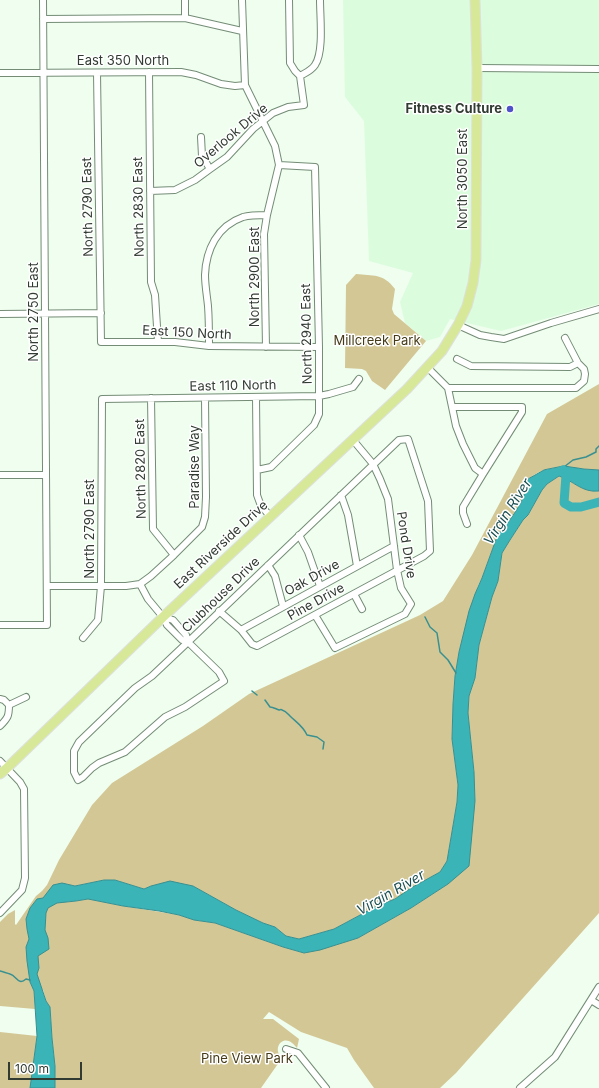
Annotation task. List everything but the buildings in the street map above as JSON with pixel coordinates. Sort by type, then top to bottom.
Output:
[{"type":"main road","name":"North 3050 East","points":[[456,328],[467,306],[473,283],[476,260],[475,0]]},
{"type":"main road","name":"East Riverside Drive","points":[[4,771],[163,617],[407,389],[442,350],[456,328]]},
{"type":"street","name":"North 2750 East","points":[[0,625],[47,625],[43,0]]},
{"type":"street","points":[[185,0],[185,18]]},
{"type":"street","name":"North 2900 East","points":[[242,0],[245,85],[275,146],[279,165],[264,234],[266,347]]},
{"type":"street","points":[[290,0],[290,63],[295,72],[300,76],[309,72],[319,58],[320,0]]},
{"type":"street","points":[[43,19],[185,18],[242,31]]},
{"type":"street","points":[[476,68],[599,69]]},
{"type":"street","name":"North 2830 East","points":[[149,72],[151,282],[155,295],[158,342]]},
{"type":"street","name":"East 350 North","points":[[0,73],[182,72],[222,84],[235,86],[245,85]]},
{"type":"street","name":"North 2790 East","points":[[97,73],[101,342]]},
{"type":"street","name":"Overlook Drive","points":[[150,190],[174,190],[195,180],[227,157],[253,129],[273,113],[288,107],[304,105],[300,76]]},
{"type":"street","points":[[201,137],[202,156],[210,169]]},
{"type":"street","name":"North 2940 East","points":[[257,470],[270,467],[314,425],[319,414],[315,167],[279,165]]},
{"type":"street","points":[[209,346],[208,307],[205,276],[206,262],[210,248],[217,235],[234,221],[253,215],[267,215]]},
{"type":"street","points":[[456,328],[480,335],[504,339],[551,322],[599,308]]},
{"type":"street","points":[[0,314],[101,313]]},
{"type":"street","points":[[448,388],[576,388],[584,381],[584,369],[578,363],[565,338]]},
{"type":"street","name":"East 150 North","points":[[101,342],[175,342],[209,346],[319,347]]},
{"type":"street","points":[[457,359],[471,366],[570,367],[578,363]]},
{"type":"street","points":[[427,367],[448,388],[456,426],[463,444],[476,468],[482,474]]},
{"type":"street","name":"East 110 North","points":[[102,399],[319,396],[353,387],[359,379]]},
{"type":"street","points":[[256,397],[257,496],[261,506],[271,516]]},
{"type":"street","name":"North 2820 East","points":[[151,398],[153,529],[174,555]]},
{"type":"street","name":"Paradise Way","points":[[140,584],[174,555],[202,527],[205,517],[206,497],[206,398]]},
{"type":"street","name":"North 2790 East","points":[[83,638],[98,620],[101,586],[102,399]]},
{"type":"street","points":[[452,407],[522,407],[522,412],[482,474],[463,507],[463,513],[467,524]]},
{"type":"street","name":"Clubhouse Drive","points":[[188,642],[219,672],[224,681],[185,707],[164,717],[125,752],[99,763],[78,780],[74,772],[74,751],[79,742],[135,688],[152,676],[399,440],[408,439],[428,501],[430,551]]},
{"type":"street","name":"Pond Drive","points":[[314,615],[335,648],[405,614],[411,604],[401,588],[397,570],[388,499],[373,464],[353,440]]},
{"type":"street","points":[[0,475],[46,475]]},
{"type":"street","points":[[341,495],[348,515],[357,566]]},
{"type":"street","points":[[299,535],[308,552],[320,586]]},
{"type":"street","name":"Oak Drive","points":[[241,630],[394,546]]},
{"type":"street","name":"Pine Drive","points":[[219,611],[241,630],[252,644],[258,646],[424,556],[430,551]]},
{"type":"street","points":[[268,565],[275,576],[283,606]]},
{"type":"street","points":[[47,586],[126,586],[140,584],[148,599],[163,617],[167,625],[182,640],[188,642]]},
{"type":"street","points":[[354,594],[362,609]]},
{"type":"street","points":[[9,705],[26,697]]},
{"type":"street","points":[[0,699],[4,700],[9,705],[9,714],[0,726]]},
{"type":"street","points":[[0,761],[4,771],[20,782],[24,789],[25,878],[22,890],[0,913]]},
{"type":"street","points":[[521,1088],[554,1057],[599,987]]},
{"type":"street","points":[[591,1000],[599,1005]]},
{"type":"street","points":[[286,1049],[298,1053],[326,1088]]},
{"type":"shaded area","points":[[343,0],[599,0],[599,304],[501,331],[450,319],[440,337],[426,341],[405,323],[400,302],[413,273],[369,261],[364,121],[345,97]]},
{"type":"green space","name":"Millcreek Park","points":[[356,274],[377,276],[391,284],[395,289],[392,309],[394,314],[426,341],[385,390],[372,381],[366,371],[362,369],[345,368],[346,285]]},
{"type":"green space","name":"Pine View Park","points":[[599,384],[599,470],[559,467],[541,471],[528,479],[524,495],[515,512],[498,534],[478,586],[459,652],[455,676],[452,739],[458,785],[457,802],[447,861],[440,872],[411,888],[395,899],[377,906],[334,929],[299,939],[286,936],[275,927],[236,910],[193,886],[151,886],[144,889],[115,880],[104,880],[75,886],[65,884],[66,902],[88,899],[179,915],[194,920],[215,923],[304,953],[358,938],[411,908],[448,884],[474,772],[468,713],[469,696],[475,678],[479,645],[498,581],[502,553],[523,520],[528,515],[542,490],[547,484],[559,476],[588,490],[599,491],[599,913],[456,1073],[440,1088],[374,1088],[347,1048],[301,1032],[269,1012],[263,1019],[273,1019],[299,1039],[297,1048],[288,1041],[280,1044],[278,1051],[282,1058],[261,1088],[55,1088],[55,1066],[50,1007],[46,1001],[43,990],[30,982],[34,991],[35,1009],[0,1006],[0,922],[8,914],[15,910],[16,925],[36,896],[47,885],[59,860],[92,805],[112,783],[203,726],[249,694],[420,615],[443,601],[472,555],[547,414]]},
{"type":"green space","points":[[0,1032],[37,1036],[30,1088],[0,1088]]},
{"type":"water","points":[[564,466],[599,470],[599,491],[588,490],[559,476],[547,484],[542,490],[528,515],[523,520],[502,553],[498,581],[479,645],[475,678],[469,696],[468,713],[474,772],[475,801],[469,866],[448,884],[411,908],[358,938],[320,950],[304,953],[215,923],[194,920],[179,915],[88,899],[57,903],[48,908],[46,913],[45,930],[48,938],[49,949],[38,956],[39,968],[37,974],[46,1001],[50,1007],[55,1066],[55,1088],[30,1088],[37,1036],[34,991],[30,982],[27,961],[26,947],[29,939],[26,919],[30,908],[37,899],[43,898],[53,885],[62,883],[75,886],[104,880],[115,880],[144,889],[170,881],[193,886],[236,910],[275,927],[286,936],[299,939],[334,929],[377,906],[395,899],[411,888],[440,872],[447,861],[457,802],[458,785],[452,739],[453,704],[455,676],[459,652],[469,611],[498,534],[520,505],[525,493],[528,479],[544,470]]},
{"type":"waterway","points":[[564,467],[573,460],[586,457],[596,452],[596,449],[599,446]]},
{"type":"waterway","name":"Virgin River","points":[[561,471],[563,470],[566,475],[564,503],[571,507],[581,507],[599,502]]},
{"type":"waterway","points":[[425,617],[430,627],[437,633],[440,652],[448,660],[456,673]]},
{"type":"waterway","points":[[252,691],[257,695]]},
{"type":"waterway","points":[[265,700],[270,707],[285,711],[307,735],[317,737],[324,742],[323,749]]},
{"type":"waterway","points":[[0,971],[12,975],[19,981],[26,979],[30,980]]},
{"type":"place","name":"Fitness Culture","points":[[510,109]]}]
